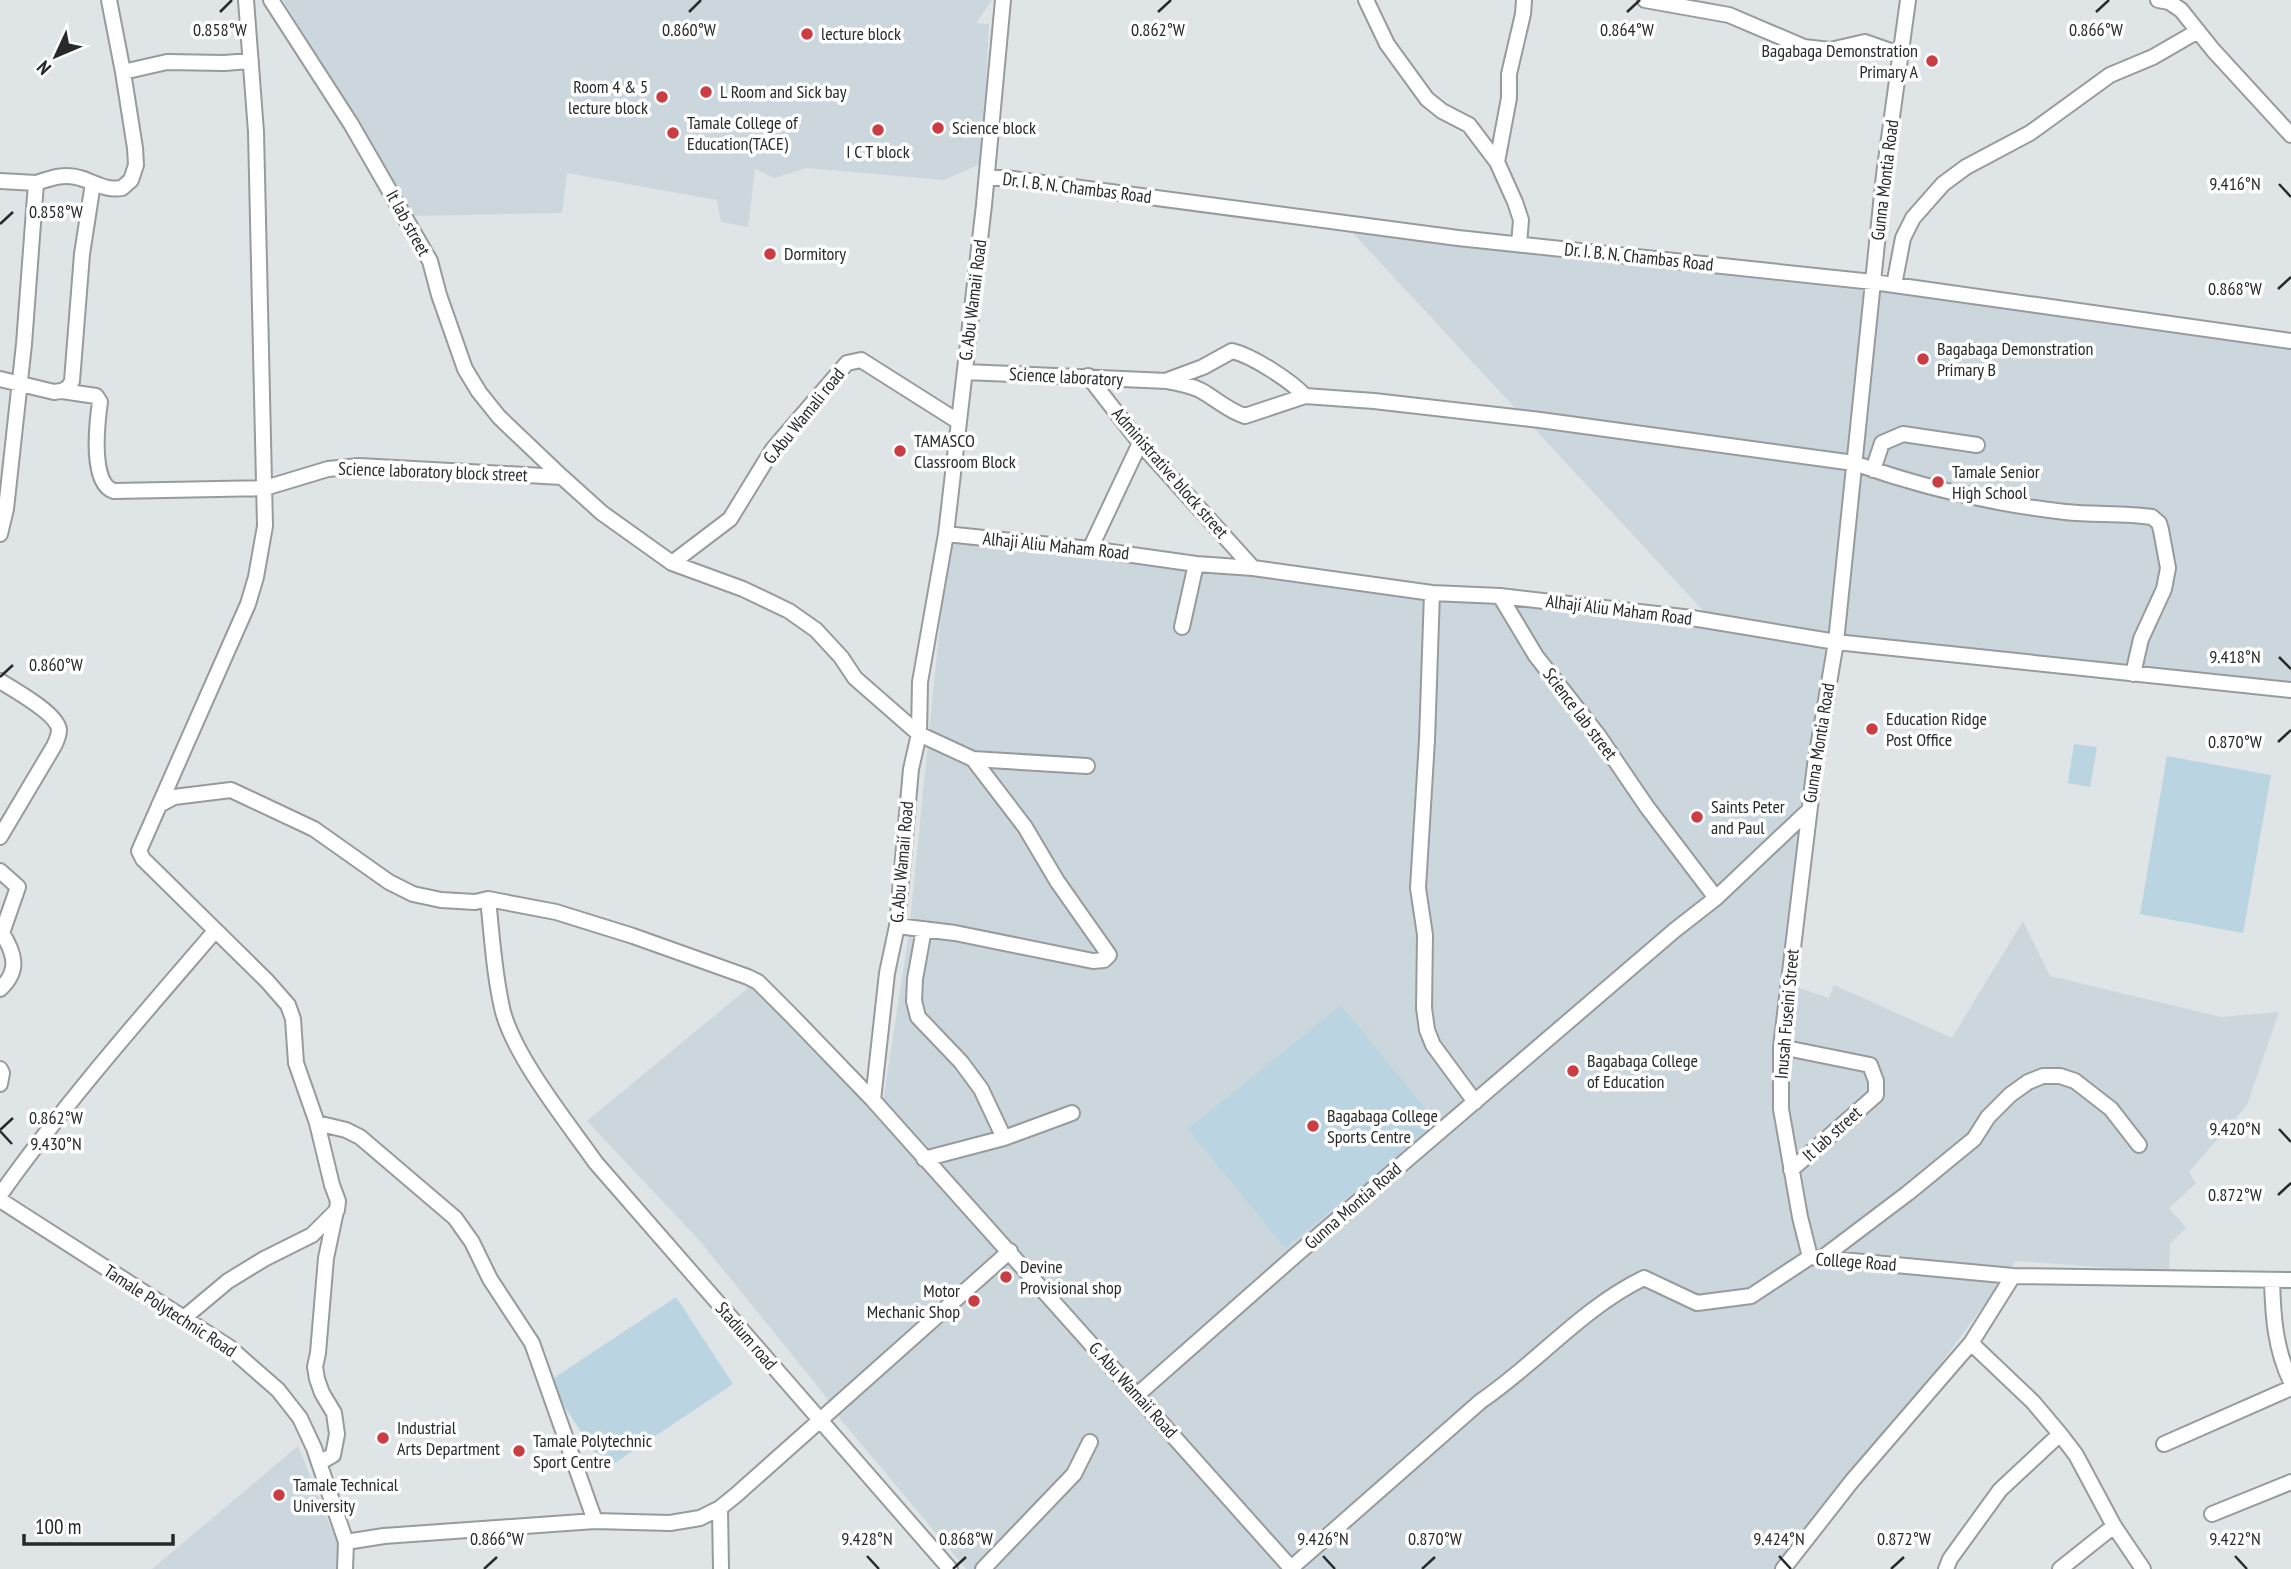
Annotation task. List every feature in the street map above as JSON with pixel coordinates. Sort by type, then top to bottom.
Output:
[{"type":"street","points":[[0,181],[36,183],[60,176],[77,177],[115,190],[131,180],[136,165],[123,72],[109,0]]},
{"type":"street","points":[[246,0],[259,220],[265,527],[248,604],[139,851],[143,859],[288,1005],[293,1018],[296,1063],[317,1123],[338,1201],[326,1258],[318,1353],[314,1367],[322,1393],[334,1413],[337,1434],[333,1455],[319,1463]]},
{"type":"street","name":"It lab street","points":[[271,0],[351,124],[430,261],[465,369],[499,417],[603,513],[672,563],[743,589],[798,617],[841,657],[855,678],[919,734],[973,759]]},
{"type":"street","name":"G. Abu Wamaii Road","points":[[1003,0],[987,178],[946,534],[920,682],[919,734],[911,769],[897,926],[887,973],[873,1100],[1291,1569]]},
{"type":"street","points":[[1366,0],[1387,44],[1427,99],[1442,111],[1469,125],[1497,162],[1521,219],[1519,244]]},
{"type":"street","points":[[1497,162],[1509,98],[1509,74],[1524,0]]},
{"type":"street","points":[[1645,0],[1729,15],[1804,47],[1829,50],[1865,42],[1902,55]]},
{"type":"street","name":"Gunna Montia Road","points":[[1137,1395],[1675,930],[1716,898],[1808,811],[1836,642],[1884,175],[1908,0]]},
{"type":"street","points":[[2166,1],[2181,10],[2291,135]]},
{"type":"street","points":[[1894,285],[1903,237],[1913,218],[1942,184],[1966,167],[2030,133],[2110,75],[2153,57],[2198,31]]},
{"type":"street","points":[[123,72],[167,62],[251,61]]},
{"type":"street","name":"Dr. I. B. N. Chambas Road","points":[[987,178],[1519,244],[1873,282],[2291,341]]},
{"type":"street","points":[[0,534],[6,509],[24,344],[36,183]]},
{"type":"street","points":[[0,379],[54,392],[69,387],[72,381],[82,254],[93,183]]},
{"type":"street","points":[[1167,381],[1203,367],[1233,351],[1293,383],[1305,396]]},
{"type":"street","name":"G.Abu Wamali road","points":[[672,563],[730,519],[773,449],[847,363],[861,360],[959,422]]},
{"type":"street","name":"Science laboratory","points":[[965,372],[1167,381]]},
{"type":"street","name":"Administrative block street","points":[[1088,376],[1140,443],[1253,568]]},
{"type":"street","points":[[1167,381],[1186,384],[1245,416],[1305,396],[1374,401],[1540,420],[1854,463],[1890,476],[2007,503],[2065,512],[2147,516],[2155,519],[2164,538],[2168,568],[2164,589],[2141,639],[2133,674]]},
{"type":"street","name":"Science laboratory block street","points":[[62,391],[96,396],[100,402],[98,468],[107,489],[128,491],[265,488],[328,469],[359,466],[562,477]]},
{"type":"street","points":[[1873,470],[1882,443],[1903,434],[1977,445]]},
{"type":"street","points":[[1090,549],[1140,443]]},
{"type":"street","name":"Alhaji Aliu Maham Road","points":[[946,534],[1090,549],[1196,564],[1253,568],[1432,593],[1500,596],[1692,618],[1836,642],[2291,691]]},
{"type":"street","points":[[1182,627],[1196,564]]},
{"type":"street","points":[[1432,593],[1418,888],[1425,935],[1424,1008],[1427,1030],[1433,1045],[1475,1102]]},
{"type":"street","name":"Science lab street","points":[[1500,596],[1536,656],[1598,735],[1664,830],[1716,898]]},
{"type":"street","points":[[0,681],[27,698],[55,722],[59,730],[54,746],[0,836]]},
{"type":"street","points":[[973,759],[1087,766]]},
{"type":"street","points":[[897,926],[955,933],[1093,961],[1104,960],[1110,955],[1057,881],[1025,827],[973,759]]},
{"type":"street","points":[[159,804],[174,797],[231,790],[314,829],[389,882],[413,894],[441,900],[475,902],[488,899],[569,916],[748,977],[758,982],[873,1100]]},
{"type":"street","name":"Inusah Fuseini Street","points":[[1808,811],[1781,1047],[1780,1095],[1791,1170],[1816,1257]]},
{"type":"street","points":[[0,871],[18,887],[2,933],[14,957],[13,966],[9,981],[0,989]]},
{"type":"street","name":"Stadium road","points":[[488,899],[503,1013],[513,1037],[546,1092],[596,1163],[950,1569]]},
{"type":"street","points":[[924,929],[915,979],[914,1001],[918,1017],[961,1062],[981,1089],[1004,1138]]},
{"type":"street","points":[[0,1197],[39,1140],[92,1074],[215,930]]},
{"type":"street","name":"It lab street","points":[[1781,1047],[1870,1065],[1876,1081],[1876,1095],[1791,1170]]},
{"type":"street","points":[[0,1069],[0,1084]]},
{"type":"street","points":[[1816,1257],[1908,1193],[1974,1139],[1988,1117],[2010,1095],[2028,1082],[2043,1076],[2060,1076],[2075,1081],[2110,1110],[2139,1145]]},
{"type":"street","points":[[924,1159],[1004,1138],[1072,1114]]},
{"type":"street","points":[[317,1123],[346,1130],[360,1137],[455,1217],[490,1279],[532,1343],[595,1521]]},
{"type":"street","name":"Tamale Polytechnic Road","points":[[0,1197],[229,1346],[278,1390],[300,1418],[319,1463],[346,1542],[345,1569]]},
{"type":"street","points":[[185,1317],[228,1281],[312,1235],[337,1210]]},
{"type":"street","points":[[346,1542],[384,1536],[595,1521],[670,1523],[700,1518],[720,1508],[1010,1251]]},
{"type":"street","name":"College Road","points":[[1291,1569],[1481,1401],[1625,1288],[1644,1278],[1697,1303],[1751,1297],[1816,1257],[2013,1276],[2291,1280]]},
{"type":"street","points":[[1783,1569],[1852,1481],[1970,1343],[2013,1276]]},
{"type":"street","points":[[2272,1280],[2273,1322],[2280,1358],[2291,1382]]},
{"type":"street","points":[[1970,1343],[2033,1402],[2060,1434],[2076,1455],[2114,1526],[2143,1569]]},
{"type":"street","points":[[2164,1444],[2291,1388]]},
{"type":"street","points":[[1946,1569],[1950,1559],[2000,1489],[2060,1434]]},
{"type":"street","points":[[983,1569],[1074,1474],[1090,1442]]},
{"type":"street","points":[[2212,1514],[2291,1482]]},
{"type":"street","points":[[720,1508],[721,1569]]},
{"type":"street","points":[[2060,1569],[2114,1526]]},
{"type":"shaded area","name":"Tamale College of Education(TACE)","points":[[283,0],[992,0],[976,23],[989,24],[982,163],[944,180],[806,168],[774,178],[755,169],[748,227],[721,222],[717,200],[567,173],[562,213],[412,216]]},
{"type":"shaded area","name":"Tamale Senior High School","points":[[1351,231],[1579,260],[1933,298],[2291,346],[2291,687],[1710,618]]},
{"type":"shaded area","name":"Bagabaga College of Education","points":[[963,538],[1830,641],[1785,983],[1829,998],[1834,985],[1952,1038],[2023,921],[2050,976],[2221,1017],[2279,1012],[2247,1105],[2189,1172],[2196,1183],[2169,1208],[2186,1228],[2170,1244],[2169,1272],[2016,1261],[1860,1474],[1780,1569],[966,1569],[842,1421],[823,1393],[700,1241],[587,1121],[753,984],[882,1109],[909,932],[947,554],[949,543]]},
{"type":"shaded area","points":[[2074,744],[2097,747],[2090,787],[2068,783]]},
{"type":"shaded area","points":[[2167,756],[2271,775],[2243,933],[2140,914]]},
{"type":"shaded area","name":"Bagabaga College Sports Centre","points":[[1341,1005],[1438,1124],[1285,1248],[1188,1129]]},
{"type":"shaded area","points":[[676,1297],[733,1384],[606,1469],[548,1382]]},
{"type":"shaded area","name":"Tamale Technical University","points":[[298,1446],[337,1543],[337,1569],[152,1569]]},
{"type":"place","name":"lecture block","points":[[807,34]]},
{"type":"place","name":"Bagabaga Demonstration Primary A","points":[[1932,61]]},
{"type":"place","name":"L Room and Sick bay","points":[[706,92]]},
{"type":"place","name":"Room 4 & 5 lecture block","points":[[662,97]]},
{"type":"place","name":"Science block","points":[[938,128]]},
{"type":"place","name":"I C T block","points":[[878,130]]},
{"type":"place","name":"Tamale College of Education(TACE)","points":[[673,133]]},
{"type":"place","name":"Dormitory","points":[[770,254]]},
{"type":"place","name":"Bagabaga Demonstration Primary B","points":[[1923,359]]},
{"type":"place","name":"TAMASCO Classroom Block","points":[[900,451]]},
{"type":"place","name":"Tamale Senior High School","points":[[1938,482]]},
{"type":"place","name":"Education Ridge Post Office","points":[[1872,729]]},
{"type":"place","name":"Saints Peter and Paul","points":[[1697,817]]},
{"type":"place","name":"Bagabaga College of Education","points":[[1573,1071]]},
{"type":"place","name":"Bagabaga College Sports Centre","points":[[1313,1126]]},
{"type":"place","name":"Devine Provisional shop","points":[[1006,1277]]},
{"type":"place","name":"Motor Mechanic Shop","points":[[974,1301]]},
{"type":"place","name":"Industrial Arts Department","points":[[383,1438]]},
{"type":"place","name":"Tamale Polytechnic Sport Centre","points":[[519,1451]]},
{"type":"place","name":"Tamale Technical University","points":[[279,1495]]}]
